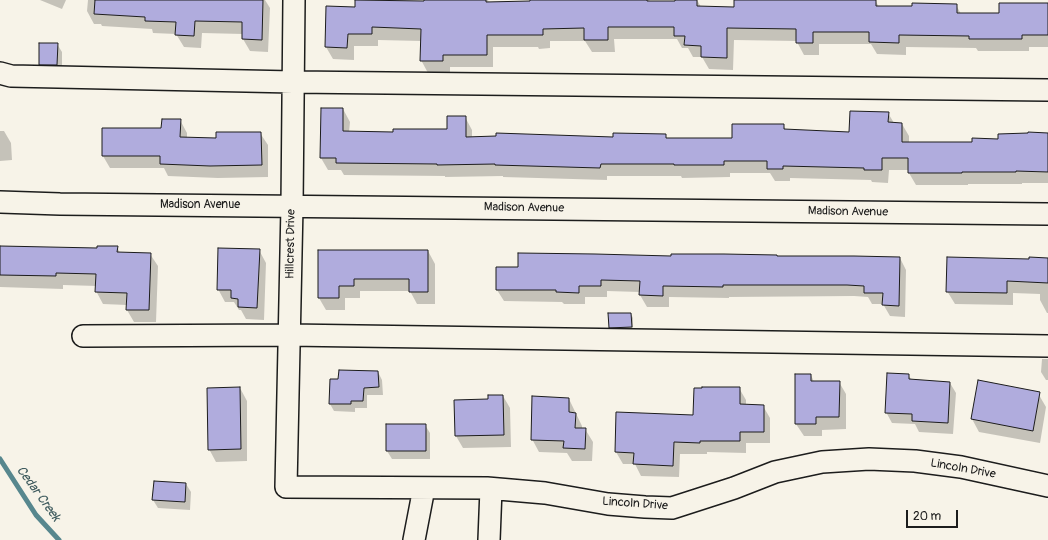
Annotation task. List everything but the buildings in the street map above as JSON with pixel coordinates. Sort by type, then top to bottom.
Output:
[{"type":"street","name":"Hillcrest Drive","points":[[286,487],[292,206],[294,0]]},
{"type":"street","points":[[0,74],[11,76],[293,82],[1048,90]]},
{"type":"street","name":"Madison Avenue","points":[[0,202],[60,204],[1048,214]]},
{"type":"street","points":[[83,336],[289,335],[1048,346]]},
{"type":"street","name":"Lincoln Drive","points":[[286,487],[491,489],[545,493],[608,504],[672,508],[734,488],[776,472],[822,462],[869,459],[915,461],[961,467],[1048,486]]},
{"type":"street","points":[[414,540],[424,488]]},
{"type":"street","points":[[489,540],[491,489]]},
{"type":"waterway","name":"Cedar Creek","points":[[0,459],[36,515],[59,540]]}]
